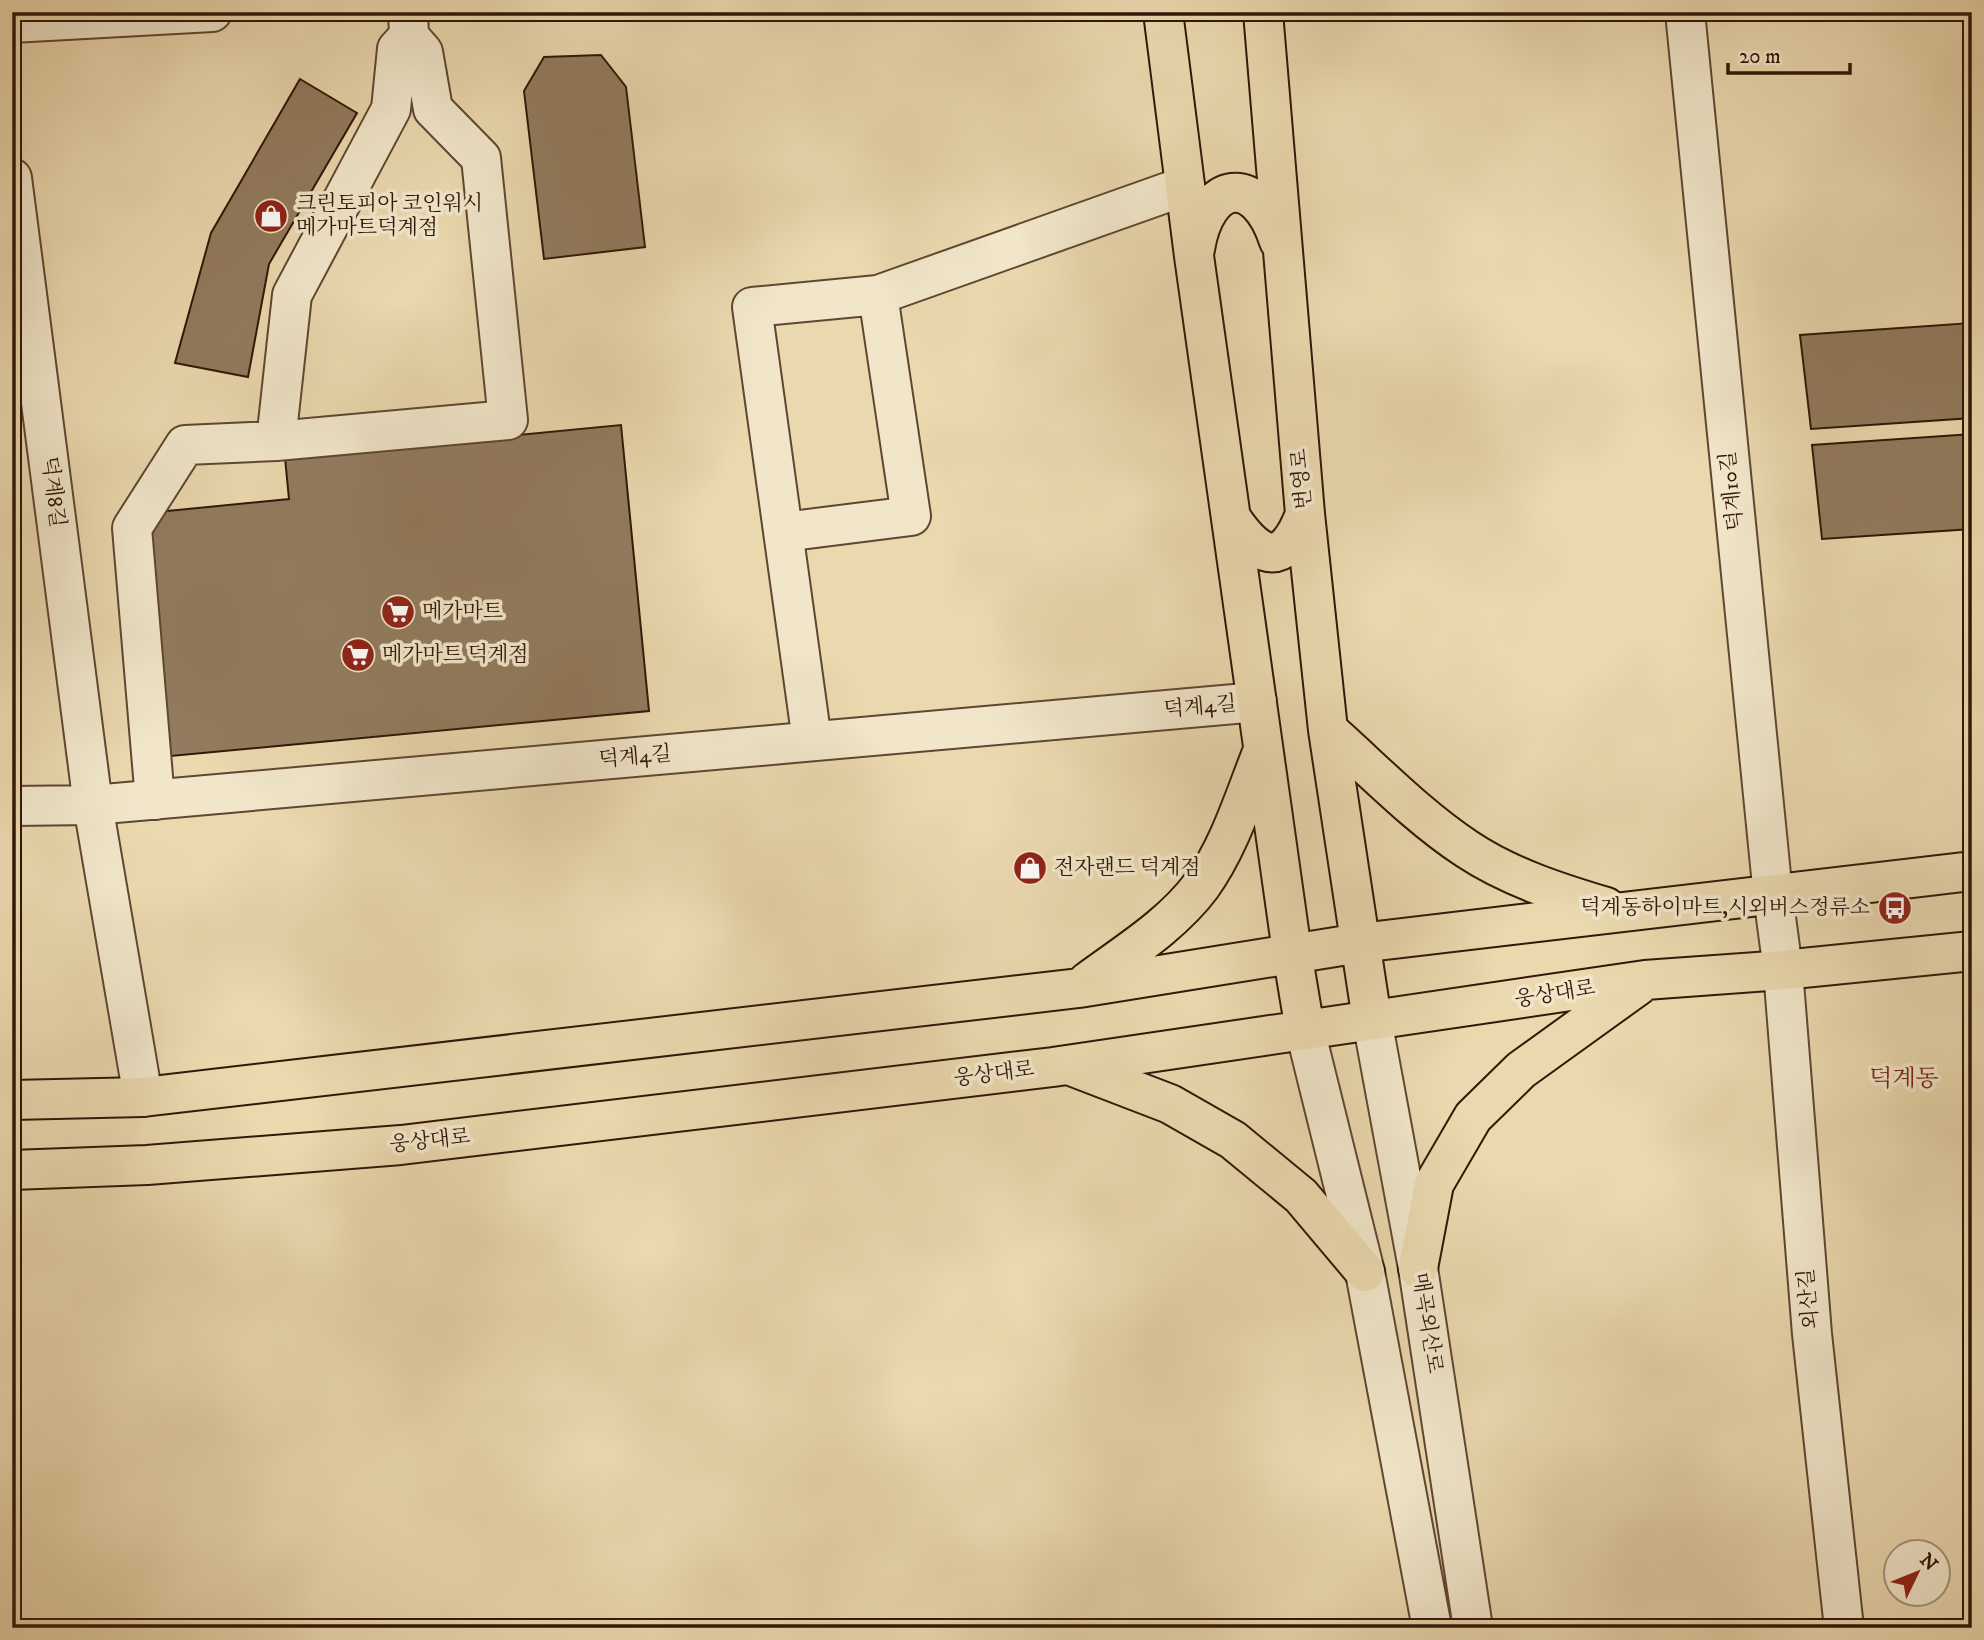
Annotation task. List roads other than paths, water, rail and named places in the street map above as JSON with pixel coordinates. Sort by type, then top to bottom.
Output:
[{"type":"main road","points":[[1163,12],[1194,257],[1305,1030]]},
{"type":"main road","name":"번영로","points":[[1263,12],[1305,514],[1328,730],[1372,1020]]},
{"type":"main road","points":[[1194,257],[1203,217],[1216,200],[1230,193],[1248,194],[1263,206],[1273,223],[1283,253]]},
{"type":"main road","points":[[1232,519],[1245,539],[1258,550],[1273,553],[1288,546],[1298,534],[1305,514]]},
{"type":"main road","points":[[1328,730],[1412,805],[1468,850],[1544,889],[1622,911]]},
{"type":"main road","points":[[1079,988],[1162,927],[1201,886],[1226,843],[1264,748]]},
{"type":"main road","points":[[12,1100],[143,1097],[1079,988],[1360,943],[1972,871]]},
{"type":"main road","name":"웅상대로","points":[[12,1170],[147,1165],[401,1145],[1069,1065],[1645,980],[1783,970],[1972,951]]},
{"type":"main road","points":[[1418,1268],[1434,1184],[1472,1118],[1521,1070],[1645,980]]},
{"type":"main road","points":[[1069,1065],[1171,1104],[1233,1140],[1300,1196],[1365,1272]]},
{"type":"street","points":[[12,23],[212,12]]},
{"type":"street","name":"덕계10길","points":[[1685,12],[1773,895],[1783,970]]},
{"type":"street","points":[[276,441],[292,295],[391,109],[397,49],[409,24]]},
{"type":"street","points":[[155,800],[132,528],[185,445],[276,441],[508,420],[481,158],[433,109],[423,52],[409,24]]},
{"type":"street","name":"덕계8길","points":[[12,178],[93,805],[143,1097]]},
{"type":"street","points":[[812,741],[752,307],[878,295],[1185,186]]},
{"type":"street","points":[[784,532],[911,516],[878,295]]},
{"type":"street","name":"덕계4길","points":[[12,806],[93,805],[155,800],[1257,702]]},
{"type":"street","name":"외산길","points":[[1783,970],[1812,1334],[1844,1628]]},
{"type":"street","name":"매곡외산로","points":[[1372,1020],[1418,1268],[1473,1628]]},
{"type":"street","points":[[1305,1030],[1365,1272],[1432,1628]]},
{"type":"place","name":"크린토피아 코인워시 메가마트덕계점","points":[[271,216]]},
{"type":"place","name":"메가마트","points":[[398,612]]},
{"type":"place","name":"메가마트 덕계점","points":[[358,655]]},
{"type":"place","name":"전자랜드 덕계점","points":[[1030,868]]},
{"type":"place","name":"덕계동하이마트,시외버스정류소","points":[[1895,908]]},
{"type":"district","name":"덕계동","points":[[1904,1079]]}]
